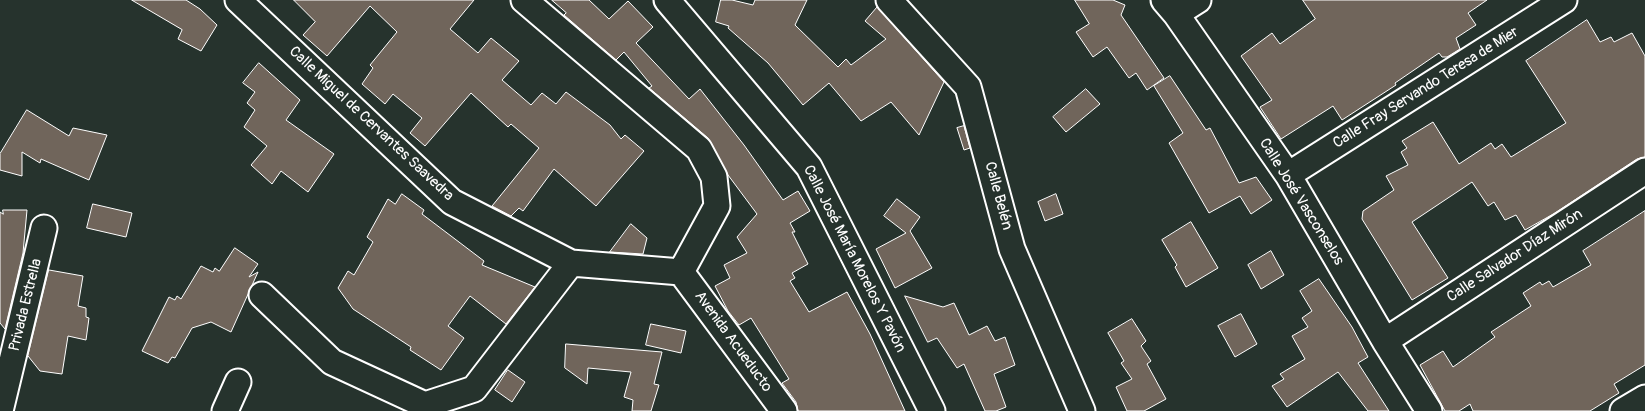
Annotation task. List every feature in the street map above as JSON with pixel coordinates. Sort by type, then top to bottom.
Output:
[{"type":"street","name":"Calle Miguel de Cervantes Saavedra","points":[[238,0],[452,202],[571,263],[681,272]]},
{"type":"street","points":[[524,0],[699,149],[714,177],[717,206],[681,272]]},
{"type":"street","name":"Calle José María Morelos Y Pavón","points":[[667,0],[809,167],[932,411]]},
{"type":"street","name":"Calle Belén","points":[[889,0],[968,87],[1012,249],[1082,411]]},
{"type":"street","points":[[1170,7],[1198,0]]},
{"type":"street","name":"Calle Fray Servando Teresa de Mier","points":[[1288,175],[1564,0]]},
{"type":"street","name":"Calle José Vasconselos","points":[[1170,7],[1288,175],[1385,341],[1429,411]]},
{"type":"street","name":"Calle Salvador Díaz Mirón","points":[[1385,341],[1645,171]]},
{"type":"street","name":"Privada Estrella","points":[[0,411],[44,228]]},
{"type":"street","points":[[262,295],[332,362],[425,405],[474,389],[571,263]]},
{"type":"street","name":"Avenida Acueducto","points":[[681,272],[784,411]]},
{"type":"street","points":[[225,411],[238,382]]},
{"type":"street","points":[[1623,411],[1645,398]]},
{"type":"building","points":[[132,0],[186,0],[200,9],[217,25],[201,51],[178,39],[182,30]]},
{"type":"building","points":[[294,0],[474,0],[450,29],[478,53],[491,38],[519,61],[502,80],[531,105],[542,93],[556,104],[566,92],[610,125],[621,139],[625,135],[644,151],[596,206],[554,169],[523,211],[519,208],[511,216],[492,206],[539,148],[511,124],[508,127],[471,93],[425,146],[410,133],[422,118],[393,94],[385,104],[362,84],[373,68],[370,65],[397,32],[370,6],[327,56],[303,35],[315,22]]},
{"type":"building","points":[[552,0],[589,0],[609,19],[628,1],[653,27],[636,43],[689,99],[700,89],[744,145],[783,200],[798,191],[810,211],[790,223],[795,232],[792,232],[808,264],[792,273],[795,278],[790,281],[809,312],[847,292],[870,334],[905,411],[798,411],[796,402],[782,383],[789,379],[751,318],[739,325],[728,311],[715,286],[730,278],[724,265],[747,253],[737,237],[757,214],[728,175],[708,138],[649,88],[652,86],[624,52],[616,60],[564,15],[566,13]]},
{"type":"building","points":[[721,0],[732,0],[753,5],[755,0],[807,0],[795,25],[838,67],[846,59],[851,65],[886,39],[865,21],[877,7],[944,82],[919,135],[891,102],[861,121],[829,83],[803,105],[768,63],[728,28],[729,26],[716,22]]},
{"type":"building","points":[[1075,0],[1113,0],[1125,5],[1121,15],[1164,78],[1147,90],[1136,73],[1129,78],[1107,47],[1093,57],[1076,32],[1089,24]]},
{"type":"building","points":[[1303,0],[1487,0],[1468,13],[1476,25],[1456,38],[1460,49],[1447,57],[1442,57],[1439,53],[1395,83],[1396,85],[1342,120],[1333,106],[1281,139],[1260,107],[1272,100],[1241,56],[1272,33],[1280,44],[1315,19]]},
{"type":"building","points":[[1587,20],[1600,42],[1611,37],[1614,42],[1632,33],[1645,56],[1645,157],[1637,159],[1555,213],[1525,230],[1516,215],[1505,220],[1494,202],[1488,206],[1472,182],[1412,222],[1448,278],[1412,300],[1362,219],[1363,211],[1394,190],[1386,176],[1408,165],[1401,152],[1407,148],[1402,141],[1433,122],[1459,164],[1491,143],[1495,149],[1502,144],[1511,157],[1566,123],[1526,61]]},
{"type":"building","points":[[259,63],[300,100],[286,120],[334,154],[308,192],[281,171],[272,184],[251,165],[267,146],[244,127],[255,110],[247,103],[255,92],[243,83]]},
{"type":"building","points":[[1170,76],[1206,130],[1210,128],[1239,183],[1256,177],[1272,200],[1251,214],[1240,196],[1209,213],[1169,143],[1183,133],[1154,86]]},
{"type":"building","points":[[1086,89],[1100,104],[1066,132],[1053,117]]},
{"type":"building","points":[[27,110],[69,136],[73,128],[107,135],[89,180],[41,159],[40,163],[22,152],[22,176],[0,170],[0,154]]},
{"type":"building","points":[[964,126],[970,148],[964,150],[957,128]]},
{"type":"building","points":[[402,194],[424,210],[422,214],[484,261],[482,265],[535,287],[506,324],[470,296],[448,326],[464,338],[441,370],[410,350],[411,347],[353,309],[338,288],[348,271],[354,275],[373,242],[367,237],[388,199],[395,204]]},
{"type":"building","points":[[1056,194],[1063,214],[1045,221],[1038,202]]},
{"type":"building","points":[[897,199],[920,217],[910,231],[932,268],[895,288],[876,249],[906,233],[884,216]]},
{"type":"building","points":[[93,204],[132,213],[126,237],[87,228]]},
{"type":"building","points":[[3,210],[27,210],[23,253],[5,329],[0,323],[0,212],[3,214]]},
{"type":"building","points":[[1645,211],[1645,365],[1614,384],[1619,393],[1590,411],[1473,411],[1470,404],[1459,411],[1445,411],[1420,365],[1443,351],[1453,367],[1495,337],[1491,332],[1531,306],[1523,293],[1540,282],[1542,285],[1549,281],[1553,287],[1591,265],[1583,251]]},
{"type":"building","points":[[1191,222],[1218,268],[1186,287],[1175,267],[1177,265],[1162,240]]},
{"type":"building","points":[[631,224],[647,238],[643,254],[610,252]]},
{"type":"building","points":[[235,248],[258,264],[249,277],[258,272],[231,332],[211,322],[192,328],[175,358],[172,357],[168,363],[142,351],[169,297],[175,300],[177,296],[181,299],[201,266],[213,272],[215,268],[219,271]]},
{"type":"building","points":[[1271,251],[1284,275],[1261,289],[1248,265]]},
{"type":"building","points":[[49,270],[83,276],[78,306],[86,308],[86,317],[89,318],[86,340],[68,336],[62,374],[40,371],[28,356]]},
{"type":"building","points":[[1319,279],[1352,327],[1368,357],[1358,363],[1389,411],[1368,411],[1338,372],[1287,407],[1272,386],[1284,379],[1280,374],[1305,359],[1292,336],[1308,327],[1302,318],[1312,311],[1300,291]]},
{"type":"building","points":[[905,296],[943,307],[954,303],[969,335],[987,326],[995,341],[1005,337],[1015,365],[994,374],[1006,407],[996,411],[985,411],[964,364],[957,368],[937,338],[928,342]]},
{"type":"building","points":[[1241,314],[1257,344],[1235,357],[1218,326]]},
{"type":"building","points":[[1132,319],[1146,341],[1141,346],[1151,361],[1147,364],[1166,399],[1144,411],[1127,411],[1116,387],[1132,379],[1121,363],[1124,361],[1108,333]]},
{"type":"building","points":[[651,324],[686,331],[681,353],[646,345]]},
{"type":"building","points":[[566,344],[662,352],[654,384],[659,385],[651,411],[632,411],[633,400],[624,397],[631,372],[588,368],[587,384],[565,368]]},
{"type":"building","points":[[508,370],[525,382],[512,402],[495,390]]}]
